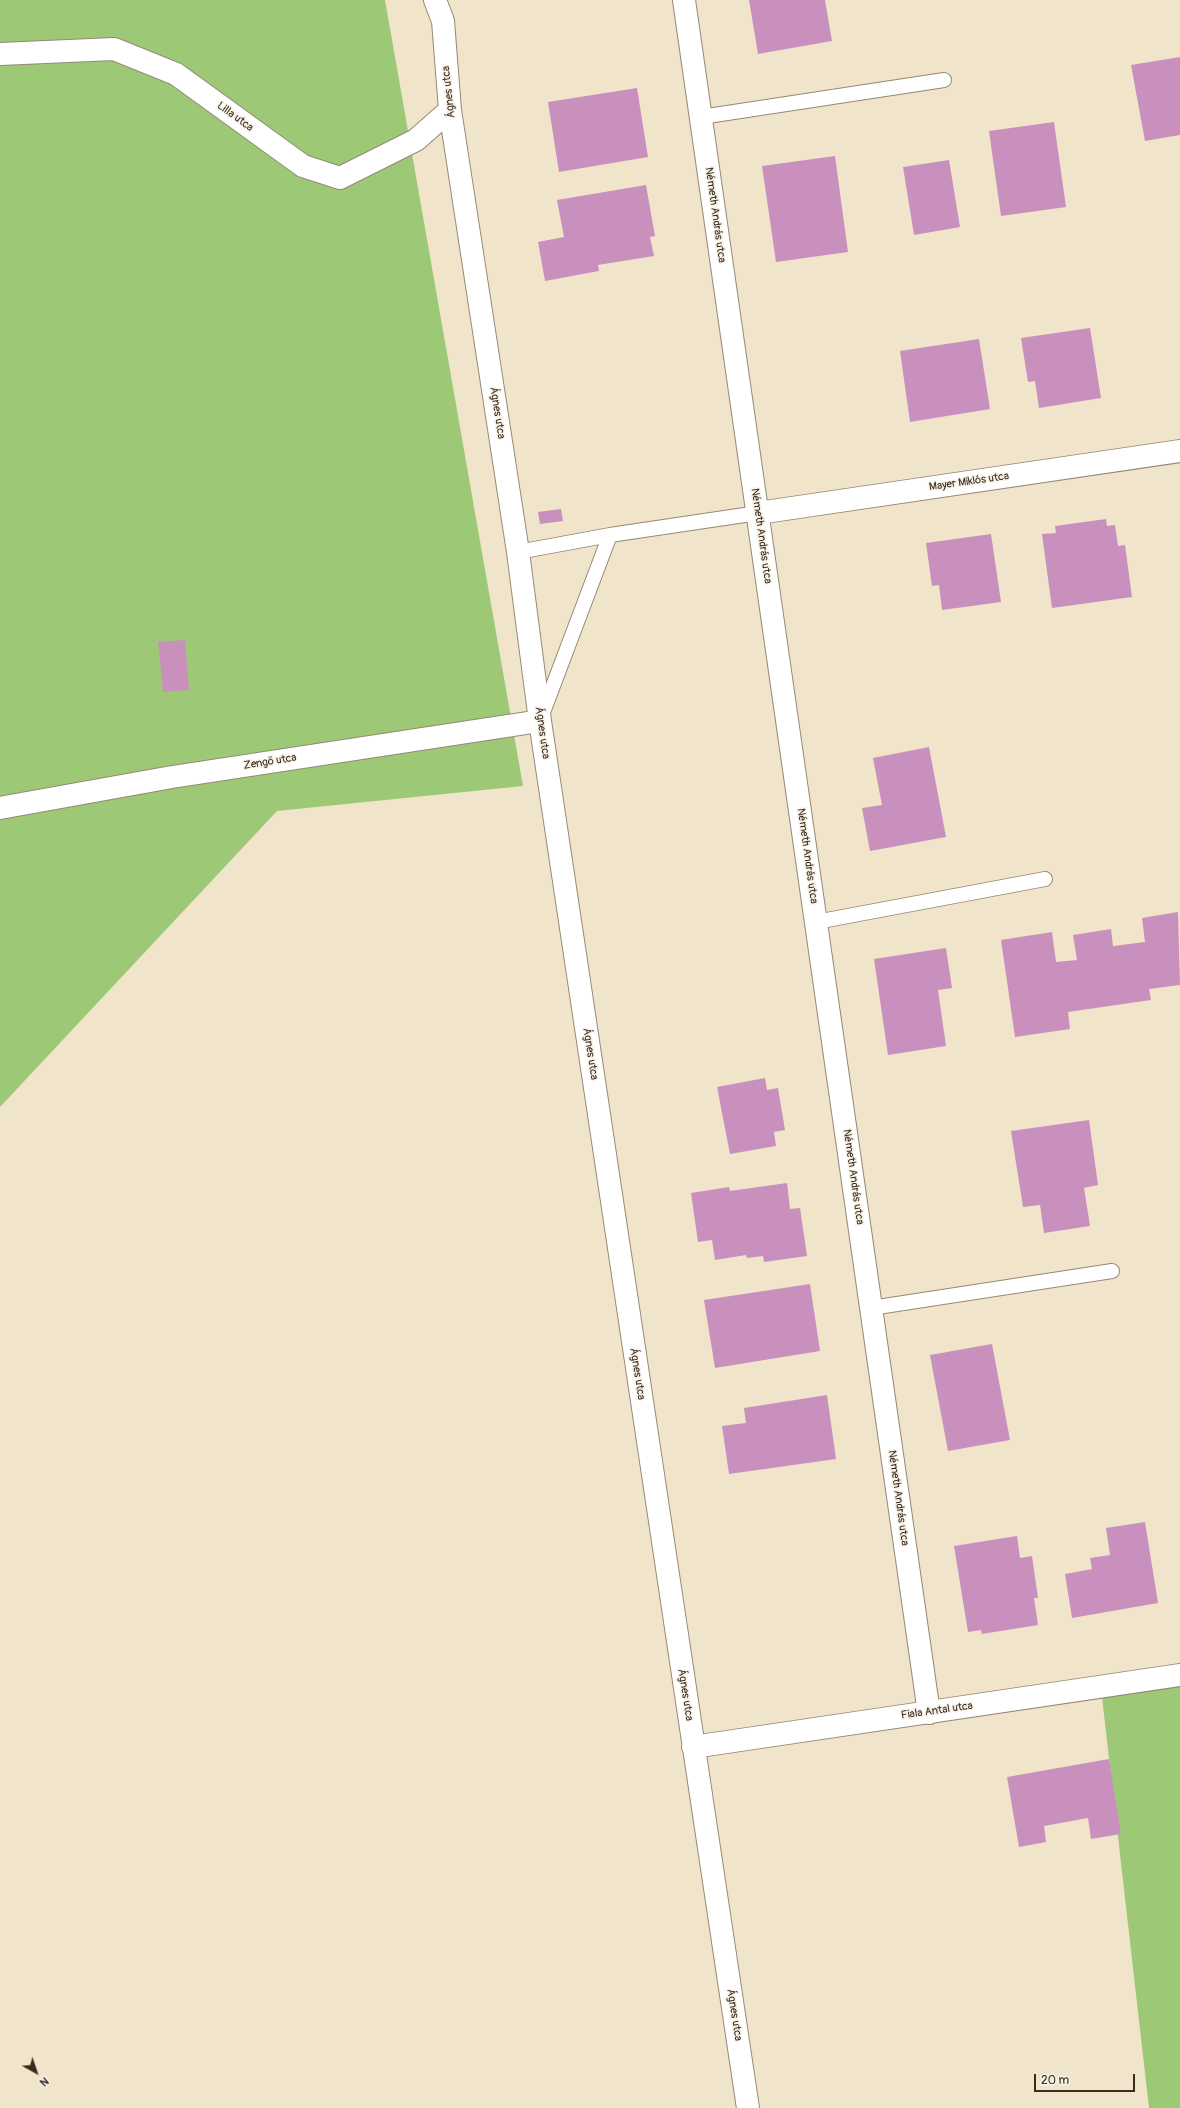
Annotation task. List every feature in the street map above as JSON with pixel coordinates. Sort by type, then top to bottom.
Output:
[{"type":"street","name":"Ágnes utca","points":[[435,0],[443,21],[450,110],[518,552],[540,721],[748,2108]]},
{"type":"street","name":"Németh András utca","points":[[684,0],[929,1713]]},
{"type":"street","name":"Lilla utca","points":[[0,54],[114,50],[176,74],[303,166],[340,178],[416,140],[450,110]]},
{"type":"street","name":"Mayer Miklós utca","points":[[758,513],[1180,451]]},
{"type":"street","name":"Zengő utca","points":[[0,808],[172,777],[540,721]]},
{"type":"street","name":"Fiala Antal utca","points":[[693,1747],[1180,1675]]},
{"type":"lane","points":[[701,117],[944,80]]},
{"type":"lane","points":[[518,552],[610,535],[758,513]]},
{"type":"lane","points":[[540,721],[610,535]]},
{"type":"lane","points":[[816,922],[1045,879]]},
{"type":"lane","points":[[871,1308],[1112,1271]]},
{"type":"green space","points":[[0,0],[385,0],[523,786],[277,811],[0,1107]]},
{"type":"green space","points":[[1180,1685],[1180,2108],[1149,2108],[1102,1697]]},
{"type":"building","points":[[749,0],[825,0],[832,41],[758,54]]},
{"type":"building","points":[[1180,57],[1180,135],[1145,141],[1131,65]]},
{"type":"building","points":[[637,88],[648,157],[559,172],[548,102]]},
{"type":"building","points":[[1054,122],[1066,207],[1001,216],[989,131]]},
{"type":"building","points":[[835,156],[848,252],[776,262],[762,166]]},
{"type":"building","points":[[949,160],[960,227],[914,235],[903,167]]},
{"type":"building","points":[[646,185],[655,236],[650,237],[654,256],[598,265],[599,271],[545,281],[538,242],[564,237],[557,200]]},
{"type":"building","points":[[1090,328],[1101,398],[1039,408],[1035,381],[1028,382],[1021,338]]},
{"type":"building","points":[[979,339],[990,409],[910,422],[900,351]]},
{"type":"building","points":[[561,509],[563,521],[540,524],[538,512]]},
{"type":"building","points":[[1106,519],[1107,526],[1115,525],[1118,546],[1125,545],[1132,597],[1052,608],[1042,534],[1056,533],[1055,526]]},
{"type":"building","points":[[991,534],[1001,602],[942,610],[939,585],[932,586],[926,543]]},
{"type":"building","points":[[185,640],[189,690],[163,692],[158,642]]},
{"type":"building","points":[[929,747],[946,837],[870,851],[862,808],[882,805],[873,758]]},
{"type":"building","points":[[1178,912],[1180,985],[1149,989],[1151,1000],[1068,1012],[1070,1029],[1015,1037],[1001,940],[1052,932],[1056,962],[1077,960],[1073,935],[1111,929],[1113,946],[1145,942],[1142,918]]},
{"type":"building","points":[[946,948],[952,988],[938,990],[946,1046],[888,1055],[874,959]]},
{"type":"building","points":[[765,1078],[767,1090],[778,1088],[785,1130],[774,1132],[776,1146],[730,1154],[717,1087]]},
{"type":"building","points":[[1089,1120],[1098,1185],[1084,1188],[1090,1226],[1044,1233],[1040,1205],[1023,1207],[1011,1131]]},
{"type":"building","points":[[787,1183],[790,1209],[800,1208],[807,1256],[764,1262],[763,1256],[747,1258],[746,1255],[715,1260],[712,1240],[698,1242],[691,1193],[729,1187],[730,1191]]},
{"type":"building","points":[[810,1284],[820,1351],[715,1368],[704,1300]]},
{"type":"building","points":[[992,1344],[1010,1440],[948,1451],[930,1355]]},
{"type":"building","points":[[827,1395],[836,1459],[729,1474],[722,1426],[746,1423],[744,1408]]},
{"type":"building","points":[[1145,1522],[1158,1603],[1072,1618],[1065,1574],[1092,1569],[1090,1558],[1110,1555],[1106,1528]]},
{"type":"building","points":[[1017,1536],[1020,1558],[1032,1556],[1038,1598],[1034,1598],[1038,1625],[982,1634],[981,1630],[968,1632],[954,1546]]},
{"type":"building","points":[[1109,1759],[1121,1834],[1091,1839],[1088,1818],[1044,1826],[1046,1842],[1019,1847],[1007,1777]]}]
